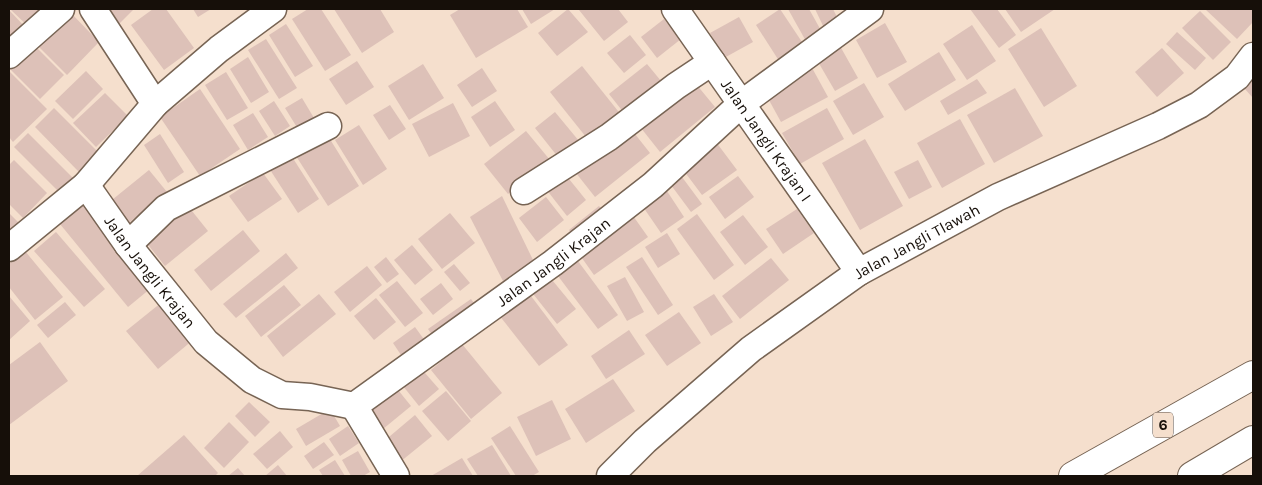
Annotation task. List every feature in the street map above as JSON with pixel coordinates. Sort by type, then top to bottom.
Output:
[{"type":"highway","name":"6","points":[[1073,476],[1253,374]]},
{"type":"highway","points":[[1192,476],[1253,441]]},
{"type":"highway","points":[[1209,476],[1253,441]]},
{"type":"street","points":[[9,55],[61,9]]},
{"type":"street","points":[[93,9],[155,104]]},
{"type":"street","points":[[9,248],[86,185],[155,104],[219,49],[272,9]]},
{"type":"street","name":"Jalan Jangli Krajan I","points":[[674,9],[859,272]]},
{"type":"street","name":"Jalan Jangli Krajan","points":[[86,185],[128,245],[206,342],[252,380],[282,395],[310,397],[354,406],[553,263],[653,185],[741,104],[870,9]]},
{"type":"street","name":"Jalan Jangli Tlawah","points":[[610,476],[645,441],[751,349],[859,272],[998,197],[1158,126],[1199,105],[1237,78],[1253,56]]},
{"type":"street","points":[[524,191],[610,137],[676,86],[712,62]]},
{"type":"street","points":[[128,245],[166,208],[328,126]]},
{"type":"street","points":[[354,406],[396,476]]},
{"type":"building","points":[[10,9],[41,9],[46,14],[31,29]]},
{"type":"building","points":[[102,9],[134,9],[118,25]]},
{"type":"building","points":[[153,9],[166,9],[194,48],[164,70],[131,25]]},
{"type":"building","points":[[193,9],[211,9],[198,17]]},
{"type":"building","points":[[308,9],[321,9],[351,55],[325,71],[292,19]]},
{"type":"building","points":[[334,9],[380,9],[394,32],[362,53]]},
{"type":"building","points":[[460,9],[517,9],[528,27],[476,58],[450,15]]},
{"type":"building","points":[[522,9],[555,9],[531,24]]},
{"type":"building","points":[[568,9],[588,32],[557,56],[538,33]]},
{"type":"building","points":[[618,9],[628,22],[604,41],[579,10]]},
{"type":"building","points":[[780,9],[806,48],[781,64],[756,25]]},
{"type":"building","points":[[788,9],[809,9],[823,34],[807,43]]},
{"type":"building","points":[[815,9],[833,9],[840,23],[825,30]]},
{"type":"building","points":[[970,9],[997,9],[1016,35],[999,48]]},
{"type":"building","points":[[1005,9],[1055,9],[1021,32]]},
{"type":"building","points":[[1205,9],[1253,9],[1253,22],[1237,39]]},
{"type":"building","points":[[9,10],[27,29],[9,47]]},
{"type":"building","points":[[68,10],[99,42],[67,75],[35,43]]},
{"type":"building","points":[[1200,11],[1231,42],[1213,60],[1182,28]]},
{"type":"building","points":[[739,17],[753,42],[724,58],[710,33]]},
{"type":"building","points":[[664,19],[681,39],[657,58],[641,37]]},
{"type":"building","points":[[885,23],[907,62],[877,78],[856,40]]},
{"type":"building","points":[[286,24],[313,66],[295,77],[269,35]]},
{"type":"building","points":[[972,25],[996,61],[967,80],[943,44]]},
{"type":"building","points":[[1041,28],[1077,86],[1044,107],[1008,49]]},
{"type":"building","points":[[1177,32],[1206,58],[1195,70],[1166,44]]},
{"type":"building","points":[[630,35],[646,55],[624,73],[607,53]]},
{"type":"building","points":[[266,39],[297,88],[279,99],[248,50]]},
{"type":"building","points":[[34,45],[64,75],[40,99],[10,69]]},
{"type":"building","points":[[840,46],[858,78],[835,91],[817,60]]},
{"type":"building","points":[[1162,48],[1184,73],[1157,97],[1135,72]]},
{"type":"building","points":[[939,52],[956,80],[905,111],[888,84]]},
{"type":"building","points":[[248,57],[269,92],[251,103],[230,69]]},
{"type":"building","points":[[357,61],[374,87],[346,105],[329,79]]},
{"type":"building","points":[[423,64],[444,98],[409,120],[388,86]]},
{"type":"building","points":[[647,64],[666,87],[628,118],[609,94]]},
{"type":"building","points":[[582,66],[622,116],[590,142],[550,92]]},
{"type":"building","points":[[811,66],[828,97],[781,122],[764,91]]},
{"type":"building","points":[[482,68],[497,91],[472,107],[457,85]]},
{"type":"building","points":[[9,71],[47,109],[13,142],[9,137]]},
{"type":"building","points":[[86,71],[103,89],[73,119],[55,101]]},
{"type":"building","points":[[226,72],[248,108],[227,120],[205,85]]},
{"type":"building","points":[[977,79],[987,93],[948,115],[940,101]]},
{"type":"building","points":[[1253,79],[1253,98],[1244,88]]},
{"type":"building","points":[[864,83],[884,117],[853,135],[833,101]]},
{"type":"building","points":[[696,84],[715,107],[660,152],[641,128]]},
{"type":"building","points":[[1015,88],[1043,136],[994,163],[967,115]]},
{"type":"building","points":[[200,89],[240,149],[200,176],[160,117]]},
{"type":"building","points":[[105,93],[128,116],[96,147],[73,123]]},
{"type":"building","points":[[302,98],[314,118],[298,129],[285,108]]},
{"type":"building","points":[[274,101],[290,126],[275,136],[259,111]]},
{"type":"building","points":[[495,101],[515,130],[490,147],[471,117]]},
{"type":"building","points":[[453,103],[470,136],[429,157],[412,124]]},
{"type":"building","points":[[390,105],[406,129],[389,140],[373,115]]},
{"type":"building","points":[[54,108],[98,152],[79,172],[35,127]]},
{"type":"building","points":[[827,108],[844,139],[800,164],[782,133]]},
{"type":"building","points":[[555,112],[579,141],[558,157],[535,128]]},
{"type":"building","points":[[253,113],[268,137],[248,150],[233,125]]},
{"type":"building","points":[[960,119],[985,164],[942,188],[917,143]]},
{"type":"building","points":[[359,125],[387,169],[363,185],[335,140]]},
{"type":"building","points":[[631,129],[650,153],[595,197],[576,173]]},
{"type":"building","points":[[526,131],[550,160],[508,194],[484,164]]},
{"type":"building","points":[[28,133],[74,179],[60,193],[14,147]]},
{"type":"building","points":[[160,134],[184,172],[168,183],[144,145]]},
{"type":"building","points":[[328,136],[359,186],[328,206],[296,156]]},
{"type":"building","points":[[713,138],[737,170],[702,195],[678,163]]},
{"type":"building","points":[[865,139],[903,206],[860,230],[822,163]]},
{"type":"building","points":[[287,149],[319,199],[298,213],[265,162]]},
{"type":"building","points":[[14,160],[47,193],[23,218],[9,204],[9,165]]},
{"type":"building","points":[[918,160],[932,187],[909,199],[894,172]]},
{"type":"building","points":[[149,170],[167,192],[125,226],[107,204]]},
{"type":"building","points":[[263,173],[282,199],[248,222],[229,196]]},
{"type":"building","points":[[679,173],[702,204],[691,212],[668,181]]},
{"type":"building","points":[[565,174],[586,200],[567,216],[546,189]]},
{"type":"building","points":[[738,176],[754,197],[725,219],[709,197]]},
{"type":"building","points":[[663,185],[684,217],[661,233],[639,201]]},
{"type":"building","points":[[502,196],[534,262],[503,281],[470,217]]},
{"type":"building","points":[[546,197],[564,220],[537,242],[519,218]]},
{"type":"building","points":[[88,201],[156,284],[128,307],[60,224]]},
{"type":"building","points":[[184,201],[208,231],[165,266],[141,236]]},
{"type":"building","points":[[599,206],[606,214],[575,238],[569,230]]},
{"type":"building","points":[[797,209],[814,233],[783,254],[766,229]]},
{"type":"building","points":[[9,213],[20,224],[9,236]]},
{"type":"building","points":[[450,213],[475,243],[442,269],[418,239]]},
{"type":"building","points":[[631,213],[648,237],[594,275],[577,251]]},
{"type":"building","points":[[697,214],[734,265],[714,280],[677,229]]},
{"type":"building","points":[[743,215],[768,247],[745,265],[720,232]]},
{"type":"building","points":[[243,230],[260,251],[211,291],[194,270]]},
{"type":"building","points":[[56,232],[105,289],[84,307],[34,251]]},
{"type":"building","points":[[667,233],[680,254],[658,268],[645,247]]},
{"type":"building","points":[[412,245],[433,270],[415,285],[394,260]]},
{"type":"building","points":[[25,251],[63,297],[35,320],[9,287],[9,264]]},
{"type":"building","points":[[286,253],[298,268],[236,318],[223,304]]},
{"type":"building","points":[[572,253],[618,315],[598,329],[552,268]]},
{"type":"building","points":[[386,257],[399,274],[387,283],[374,267]]},
{"type":"building","points":[[642,257],[673,305],[658,315],[626,267]]},
{"type":"building","points":[[771,258],[789,280],[740,319],[722,296]]},
{"type":"building","points":[[454,264],[470,283],[460,291],[444,272]]},
{"type":"building","points":[[367,266],[382,285],[350,312],[334,292]]},
{"type":"building","points":[[548,275],[576,309],[557,324],[530,290]]},
{"type":"building","points":[[625,277],[644,312],[627,321],[607,286]]},
{"type":"building","points":[[397,281],[423,313],[405,327],[379,295]]},
{"type":"building","points":[[441,283],[453,299],[433,315],[420,299]]},
{"type":"building","points":[[284,285],[301,305],[261,337],[245,316]]},
{"type":"building","points":[[528,292],[568,345],[539,366],[499,315]]},
{"type":"building","points":[[319,294],[336,314],[283,357],[267,336]]},
{"type":"building","points":[[714,294],[733,322],[711,336],[693,307]]},
{"type":"building","points":[[9,296],[30,321],[9,340]]},
{"type":"building","points":[[376,298],[396,322],[374,340],[354,316]]},
{"type":"building","points":[[471,299],[482,314],[439,344],[428,329]]},
{"type":"building","points":[[65,302],[76,315],[48,338],[37,325]]},
{"type":"building","points":[[162,302],[193,340],[158,369],[126,331]]},
{"type":"building","points":[[679,312],[701,343],[667,366],[645,335]]},
{"type":"building","points":[[415,327],[428,345],[405,361],[393,343]]},
{"type":"building","points":[[629,330],[645,354],[606,379],[591,356]]},
{"type":"building","points":[[40,342],[68,381],[9,425],[9,365]]},
{"type":"building","points":[[462,344],[502,393],[471,419],[431,370]]},
{"type":"building","points":[[418,365],[439,389],[419,406],[399,381]]},
{"type":"building","points":[[613,379],[635,411],[586,443],[565,409]]},
{"type":"building","points":[[394,385],[411,406],[383,429],[366,408]]},
{"type":"building","points":[[446,391],[471,421],[448,441],[422,411]]},
{"type":"building","points":[[552,400],[571,439],[536,456],[517,417]]},
{"type":"building","points":[[249,402],[270,422],[255,437],[235,416]]},
{"type":"building","points":[[330,409],[340,426],[306,446],[296,429]]},
{"type":"building","points":[[415,415],[432,436],[400,462],[383,442]]},
{"type":"building","points":[[229,422],[249,442],[224,468],[204,448]]},
{"type":"building","points":[[348,426],[359,443],[340,456],[329,439]]},
{"type":"building","points":[[510,426],[539,472],[532,476],[516,476],[491,438]]},
{"type":"building","points":[[280,431],[293,447],[267,469],[253,454]]},
{"type":"building","points":[[184,435],[218,473],[215,476],[137,476]]},
{"type":"building","points":[[324,442],[334,455],[313,469],[304,456]]},
{"type":"building","points":[[492,445],[511,476],[478,476],[467,459]]},
{"type":"building","points":[[358,451],[370,472],[363,476],[351,476],[342,460]]},
{"type":"building","points":[[462,458],[473,476],[431,476]]},
{"type":"building","points":[[335,460],[345,476],[323,476],[319,470]]},
{"type":"building","points":[[278,465],[287,476],[265,476]]},
{"type":"building","points":[[238,468],[245,476],[228,476]]}]
